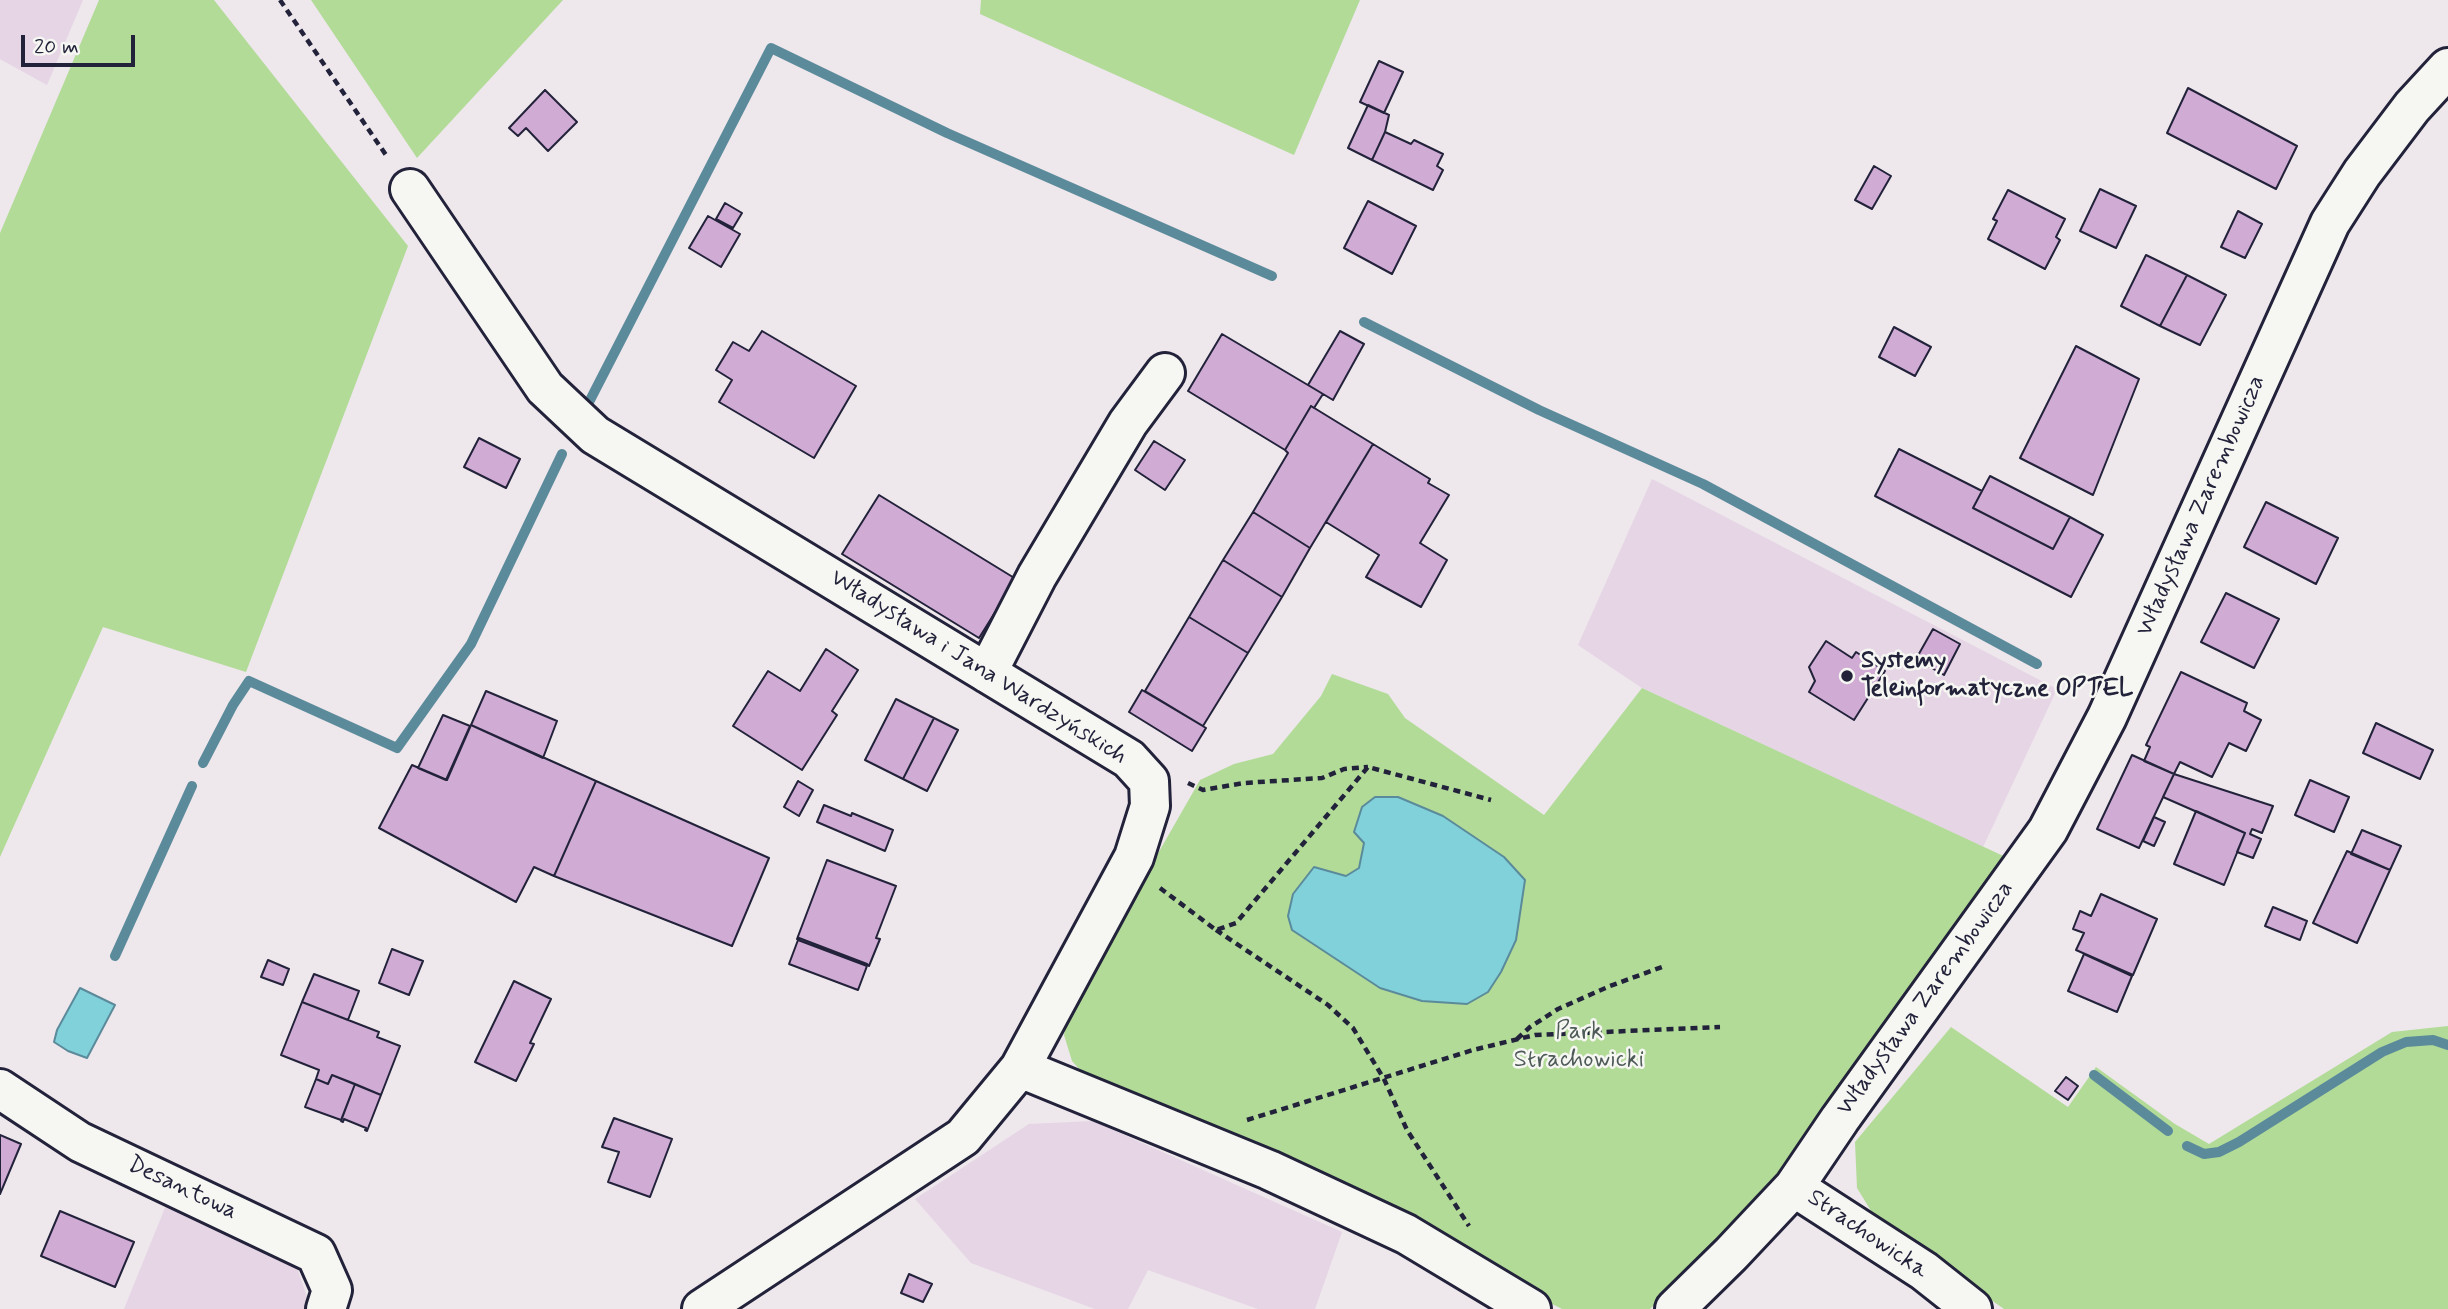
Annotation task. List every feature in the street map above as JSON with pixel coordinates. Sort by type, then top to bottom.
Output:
[{"type":"street","name":"Władysława Zarembowicza","points":[[1675,1309],[1794,1187],[2048,830],[2107,717],[2330,223],[2412,107],[2448,68]]},
{"type":"street","name":"Władysława i Jana Wardzyńskich","points":[[410,189],[545,388],[595,435],[1129,759],[1149,781],[1150,806],[1134,857],[1020,1068],[963,1137],[702,1309]]},
{"type":"street","points":[[987,673],[1037,576],[1128,423],[1165,373]]},
{"type":"street","points":[[1020,1068],[1269,1170],[1406,1234],[1531,1309]]},
{"type":"street","name":"Desantowa","points":[[0,1089],[80,1142],[316,1254],[332,1290],[326,1309]]},
{"type":"street","name":"Strachowicka","points":[[1794,1187],[1924,1271],[1972,1309]]},
{"type":"path","points":[[280,0],[410,189]]},
{"type":"path","points":[[1149,781],[1189,783],[1203,790],[1244,783],[1322,778],[1344,769],[1368,767],[1491,800]]},
{"type":"path","points":[[1216,930],[1236,923],[1368,767]]},
{"type":"path","points":[[1134,857],[1157,885],[1216,930],[1328,1004],[1353,1028],[1384,1079],[1408,1130],[1475,1235]]},
{"type":"path","points":[[1517,1039],[1558,1009],[1662,967]]},
{"type":"path","points":[[1186,1137],[1473,1050],[1535,1035],[1720,1027]]},
{"type":"shaded area","points":[[0,0],[83,0],[47,85],[0,59]]},
{"type":"shaded area","points":[[1652,479],[2057,689],[1983,847],[1642,688],[1578,645]]},
{"type":"shaded area","points":[[1093,1121],[1342,1232],[1315,1309],[1258,1309],[1148,1270],[1128,1309],[1095,1309],[971,1263],[915,1199],[1029,1124]]},
{"type":"shaded area","points":[[167,1203],[295,1262],[311,1309],[124,1309]]},
{"type":"green space","points":[[99,0],[214,0],[408,246],[246,672],[103,627],[0,857],[0,233]]},
{"type":"green space","points":[[311,0],[563,0],[417,158]]},
{"type":"green space","points":[[981,0],[1360,0],[1294,155],[980,14]]},
{"type":"green space","name":"Park Strachowicki","points":[[1332,674],[1388,694],[1405,718],[1544,815],[1642,688],[2012,860],[1753,1207],[1702,1261],[1650,1309],[1562,1309],[1100,1092],[1072,1061],[1064,1035],[1069,1009],[1200,780],[1234,764],[1273,754],[1321,696]]},
{"type":"green space","points":[[2448,1026],[2448,1309],[2004,1309],[1876,1219],[1857,1188],[1855,1142],[1951,1027],[2068,1107],[2096,1067],[2175,1124],[2209,1144],[2392,1032]]},
{"type":"water","points":[[1375,797],[1398,797],[1443,816],[1504,857],[1525,880],[1516,940],[1488,992],[1467,1004],[1422,1001],[1380,988],[1292,930],[1288,916],[1293,894],[1314,867],[1346,876],[1359,868],[1364,843],[1354,832],[1362,807]]},
{"type":"water","points":[[80,988],[115,1005],[87,1058],[54,1042],[57,1030]]},
{"type":"building","points":[[1379,61],[1403,72],[1384,113],[1360,102]]},
{"type":"building","points":[[2188,88],[2297,146],[2276,189],[2167,133]]},
{"type":"building","points":[[545,90],[577,122],[548,151],[526,128],[518,136],[509,128]]},
{"type":"building","points":[[1368,105],[1389,115],[1385,132],[1372,160],[1348,148]]},
{"type":"building","points":[[1385,132],[1411,144],[1414,140],[1443,154],[1437,166],[1443,170],[1433,190],[1372,160]]},
{"type":"building","points":[[1874,166],[1891,176],[1872,209],[1855,200]]},
{"type":"building","points":[[2100,189],[2136,206],[2116,248],[2080,231]]},
{"type":"building","points":[[2008,190],[2065,219],[2056,237],[2060,240],[2045,269],[1988,239],[1997,221],[1993,219]]},
{"type":"building","points":[[1368,201],[1416,226],[1392,274],[1344,248]]},
{"type":"building","points":[[725,203],[742,213],[733,228],[716,219]]},
{"type":"building","points":[[2238,211],[2262,224],[2245,258],[2221,247]]},
{"type":"building","points":[[708,216],[740,234],[721,267],[689,248]]},
{"type":"building","points":[[2146,255],[2187,275],[2160,326],[2121,306]]},
{"type":"building","points":[[2187,275],[2226,295],[2200,345],[2160,326]]},
{"type":"building","points":[[1894,327],[1931,347],[1915,376],[1879,357]]},
{"type":"building","points":[[762,331],[856,386],[814,458],[719,402],[732,380],[716,370],[733,342],[749,351]]},
{"type":"building","points":[[1340,331],[1364,344],[1333,400],[1308,385]]},
{"type":"building","points":[[1222,334],[1323,394],[1314,408],[1311,406],[1285,450],[1188,391]]},
{"type":"building","points":[[2076,346],[2139,379],[2093,495],[2020,458]]},
{"type":"building","points":[[1311,406],[1373,444],[1310,548],[1253,512],[1288,453],[1285,450]]},
{"type":"building","points":[[479,438],[520,459],[506,488],[464,467]]},
{"type":"building","points":[[1154,441],[1185,460],[1165,490],[1135,470]]},
{"type":"building","points":[[1373,444],[1430,479],[1428,483],[1449,495],[1420,543],[1447,560],[1421,607],[1366,577],[1379,555],[1326,522]]},
{"type":"building","points":[[1899,449],[1982,491],[1973,508],[2053,549],[2070,517],[2103,535],[2071,597],[1875,496]]},
{"type":"building","points":[[1990,476],[2070,517],[2053,549],[1973,508]]},
{"type":"building","points":[[879,495],[1016,579],[979,638],[842,554]]},
{"type":"building","points":[[2266,502],[2338,538],[2316,584],[2244,547]]},
{"type":"building","points":[[1253,512],[1310,548],[1282,597],[1223,560]]},
{"type":"building","points":[[1223,560],[1282,597],[1248,653],[1189,617]]},
{"type":"building","points":[[2226,593],[2279,619],[2254,668],[2201,642]]},
{"type":"building","points":[[1189,617],[1248,653],[1203,726],[1145,691]]},
{"type":"building","points":[[1933,629],[1960,644],[1944,675],[1916,659]]},
{"type":"building","name":"Systemy Teleinformatyczne OPTEL","points":[[1826,641],[1852,658],[1856,652],[1885,671],[1854,720],[1809,692],[1815,681],[1809,667]]},
{"type":"building","points":[[826,649],[858,670],[832,711],[837,715],[802,770],[733,726],[768,671],[800,691]]},
{"type":"building","points":[[2181,672],[2247,703],[2244,711],[2261,720],[2246,751],[2229,743],[2212,777],[2180,762],[2174,774],[2144,761],[2150,747],[2146,745]]},
{"type":"building","points":[[1142,690],[1206,728],[1192,751],[1129,712]]},
{"type":"building","points":[[486,691],[557,721],[543,758],[471,725]]},
{"type":"building","points":[[896,699],[934,718],[903,779],[865,760]]},
{"type":"building","points":[[443,715],[470,726],[446,780],[418,768]]},
{"type":"building","points":[[934,718],[958,730],[927,791],[903,779]]},
{"type":"building","points":[[2376,723],[2433,750],[2420,779],[2363,753]]},
{"type":"building","points":[[471,725],[596,781],[554,876],[534,867],[516,902],[379,828],[412,765],[447,780]]},
{"type":"building","points":[[2132,755],[2174,774],[2139,848],[2097,829]]},
{"type":"building","points":[[2174,774],[2273,806],[2262,833],[2252,829],[2250,834],[2261,839],[2253,858],[2237,852],[2245,833],[2163,797]]},
{"type":"building","points":[[2310,780],[2349,797],[2334,832],[2295,815]]},
{"type":"building","points":[[596,781],[769,858],[732,946],[554,876]]},
{"type":"building","points":[[798,781],[813,790],[799,816],[784,807]]},
{"type":"building","points":[[824,805],[893,830],[885,851],[817,822]]},
{"type":"building","points":[[2196,811],[2245,833],[2224,885],[2174,864]]},
{"type":"building","points":[[2154,817],[2165,822],[2154,846],[2143,841]]},
{"type":"building","points":[[2362,830],[2401,846],[2390,870],[2351,854]]},
{"type":"building","points":[[2347,851],[2390,870],[2357,943],[2313,923]]},
{"type":"building","points":[[827,860],[896,886],[876,938],[880,939],[869,966],[797,939]]},
{"type":"building","points":[[2101,894],[2157,919],[2133,975],[2076,950],[2084,933],[2073,929],[2080,911],[2091,916]]},
{"type":"building","points":[[2273,907],[2307,921],[2300,940],[2265,926]]},
{"type":"building","points":[[799,938],[867,964],[867,966],[798,940]]},
{"type":"building","points":[[798,940],[867,966],[858,990],[789,964]]},
{"type":"building","points":[[392,949],[423,961],[409,995],[379,983]]},
{"type":"building","points":[[2084,954],[2132,976],[2117,1012],[2068,991]]},
{"type":"building","points":[[268,960],[289,969],[283,985],[261,977]]},
{"type":"building","points":[[314,974],[359,991],[348,1020],[302,1002]]},
{"type":"building","points":[[514,981],[551,999],[516,1081],[475,1062]]},
{"type":"building","points":[[302,1002],[379,1032],[377,1037],[400,1046],[381,1095],[332,1075],[328,1084],[316,1079],[319,1070],[281,1055]]},
{"type":"building","points":[[332,1075],[355,1084],[341,1120],[305,1107],[316,1079],[328,1084]]},
{"type":"building","points":[[2066,1077],[2078,1086],[2068,1100],[2055,1091]]},
{"type":"building","points":[[355,1084],[381,1095],[367,1131],[366,1128],[344,1119],[341,1121]]},
{"type":"building","points":[[614,1118],[672,1139],[650,1197],[608,1182],[619,1152],[602,1147]]},
{"type":"building","points":[[0,1135],[21,1144],[0,1194]]},
{"type":"building","points":[[60,1211],[134,1242],[115,1287],[41,1256]]},
{"type":"building","points":[[909,1274],[932,1284],[923,1302],[901,1293]]},
{"type":"waterway","points":[[587,406],[771,48],[947,133],[1272,276]]},
{"type":"waterway","points":[[1364,322],[1539,410],[1703,484],[2037,664]]},
{"type":"waterway","points":[[203,763],[233,705],[249,681],[397,748],[471,644],[562,454]]},
{"type":"waterway","points":[[115,956],[192,786]]},
{"type":"waterway","points":[[2187,1146],[2204,1154],[2219,1152],[2382,1052],[2406,1042],[2433,1040],[2448,1045]]},
{"type":"waterway","points":[[2094,1075],[2168,1131]]},
{"type":"place","name":"Systemy Teleinformatyczne OPTEL","points":[[1847,676]]}]
